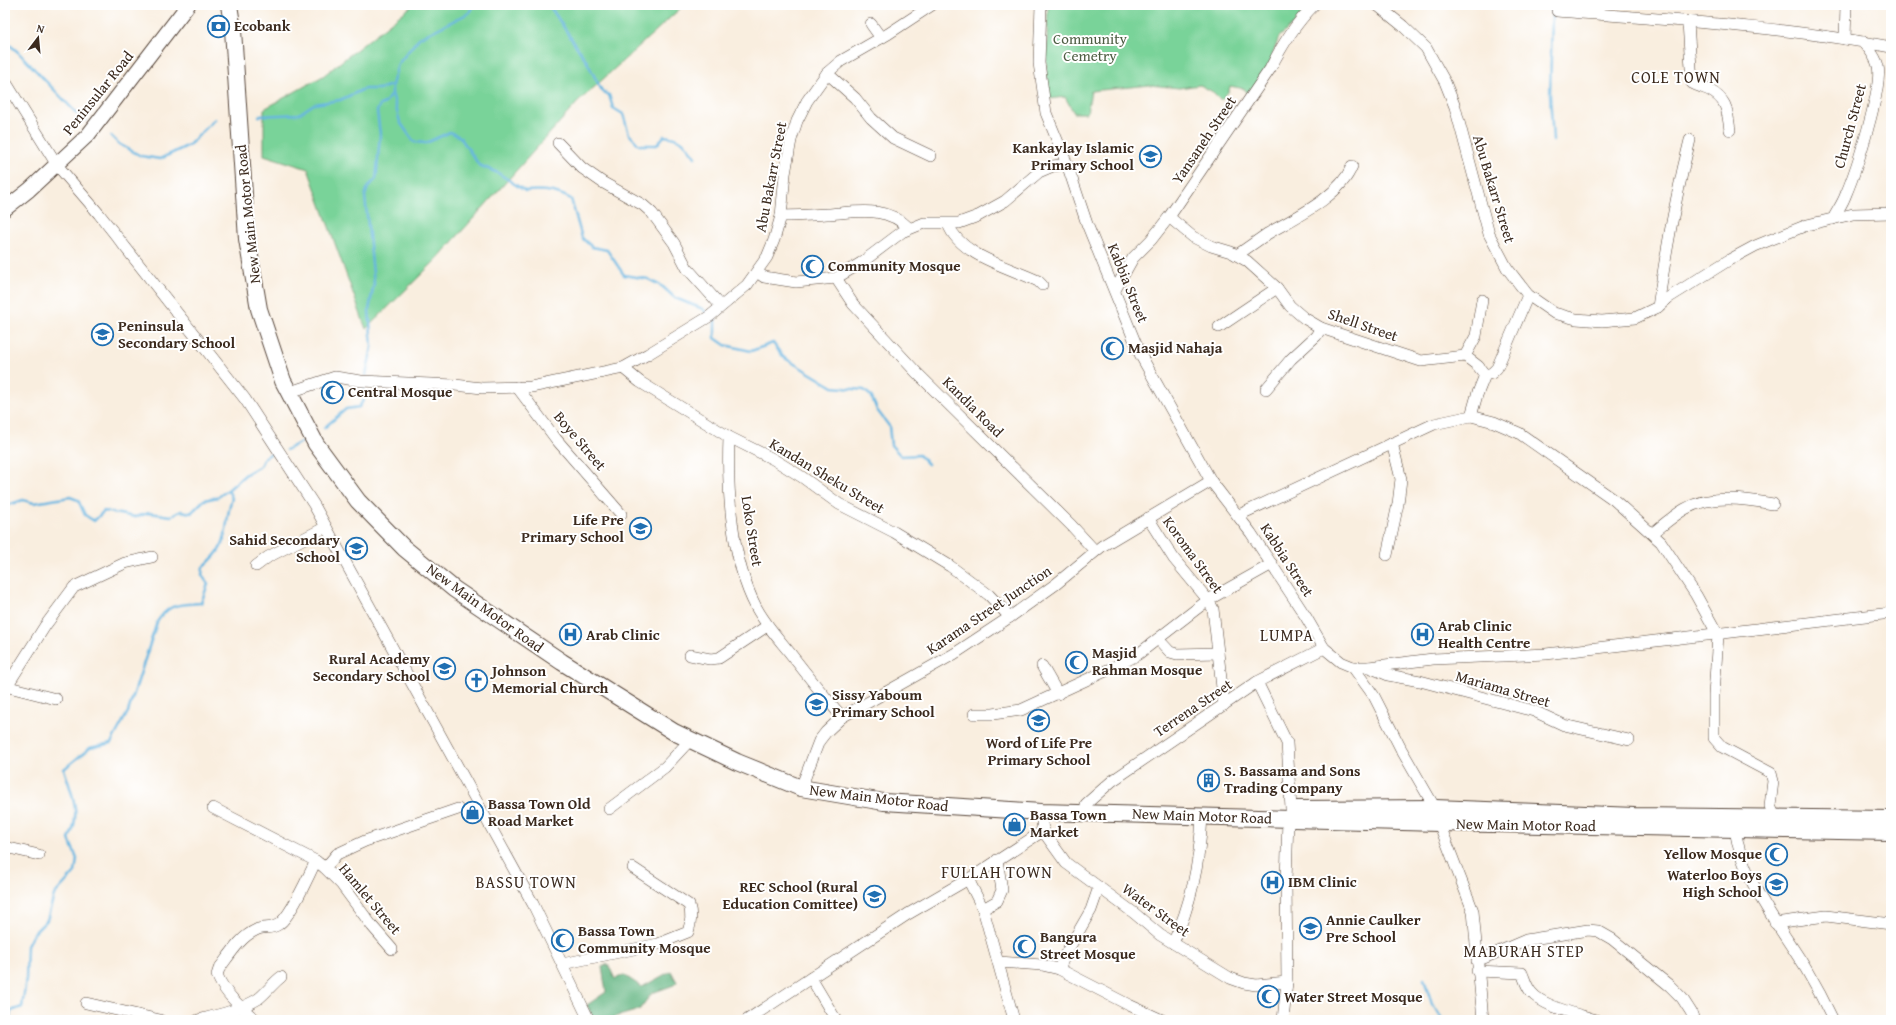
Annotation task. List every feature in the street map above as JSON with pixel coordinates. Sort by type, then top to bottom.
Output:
[{"type":"highway","name":"New Main Motor Road","points":[[229,5],[233,30],[248,239],[259,309],[283,381],[316,444],[358,501],[404,548],[454,590],[617,698],[690,740],[737,762],[801,788],[884,802],[1041,812],[1202,816],[1290,814],[1634,816],[1891,832]]},
{"type":"highway","name":"New Main Motor Road","points":[[237,5],[255,238],[266,308],[290,378],[322,440],[364,496],[409,543],[459,583],[615,688],[677,725],[740,756],[804,780],[884,795],[959,801],[1187,805],[1290,814]]},
{"type":"highway","name":"New Main Motor Road","points":[[1735,822],[1775,817],[1891,819]]},
{"type":"main road","name":"Peninsular Road","points":[[5,209],[29,190],[88,135],[188,5]]},
{"type":"street","name":"Abu Bakarr Street","points":[[296,390],[335,377],[361,381],[455,385],[482,388],[531,387],[623,368],[710,316],[747,285],[767,257],[781,216],[785,174],[791,140],[797,121],[806,101],[827,73],[841,62],[932,5]]},
{"type":"street","name":"Kabbia Street","points":[[1040,5],[1039,63],[1041,88],[1046,113],[1067,164],[1087,224],[1140,354],[1211,481],[1239,514],[1324,648]]},
{"type":"street","name":"Yansaneh Street","points":[[1115,290],[1133,258],[1151,240],[1169,217],[1270,70],[1282,44],[1302,16],[1314,5]]},
{"type":"street","name":"Abu Bakarr Street","points":[[1376,5],[1404,26],[1426,48],[1435,62],[1455,107],[1488,234],[1507,268],[1528,294],[1554,313],[1582,320],[1602,321],[1636,318],[1658,307],[1668,298],[1755,246],[1807,224],[1853,214],[1891,213]]},
{"type":"street","points":[[1845,39],[1846,5]]},
{"type":"street","points":[[1557,11],[1746,26],[1845,39],[1891,47]]},
{"type":"street","points":[[1688,22],[1692,83],[1709,90],[1721,98],[1726,105],[1730,130]]},
{"type":"street","points":[[872,24],[881,38]]},
{"type":"street","name":"Church Street","points":[[1833,218],[1848,188],[1876,95],[1878,67],[1876,60],[1864,42]]},
{"type":"street","points":[[827,73],[855,98],[871,118],[893,138],[931,156]]},
{"type":"street","points":[[5,81],[57,165],[104,220],[245,399],[314,505],[533,904],[589,1020]]},
{"type":"street","points":[[1658,307],[1667,241],[1675,198],[1690,140]]},
{"type":"street","points":[[558,143],[582,168],[602,182],[643,205],[652,214],[674,243],[686,268],[721,306]]},
{"type":"street","points":[[757,272],[764,277],[796,282],[836,278],[861,264],[909,228],[924,223],[959,223],[978,216],[1005,201],[1039,172],[1053,166],[1067,164]]},
{"type":"street","points":[[1237,255],[1310,209],[1348,176],[1352,166]]},
{"type":"street","points":[[781,216],[865,211],[878,212],[900,220],[909,228]]},
{"type":"street","name":"Shell Street","points":[[1169,217],[1194,237],[1211,246],[1237,255],[1247,261],[1277,288],[1290,306],[1304,318],[1321,328],[1421,361],[1466,356]]},
{"type":"street","points":[[948,224],[951,233],[974,252],[992,262],[1038,281],[1042,285]]},
{"type":"street","name":"Kandia Road","points":[[836,278],[853,304],[916,372],[1071,525],[1095,551]]},
{"type":"street","points":[[1219,327],[1277,288]]},
{"type":"street","points":[[1485,375],[1492,373],[1497,368],[1528,294]]},
{"type":"street","points":[[1482,300],[1476,336],[1466,356],[1478,366],[1485,375]]},
{"type":"street","points":[[1266,389],[1291,359],[1316,336],[1321,328]]},
{"type":"street","name":"Kandan Sheku Street","points":[[623,368],[640,382],[730,437],[773,459],[802,477],[839,504],[894,532],[950,566],[989,595],[1010,617]]},
{"type":"street","points":[[1471,416],[1485,375]]},
{"type":"street","name":"Boye Street","points":[[517,387],[556,439],[621,514]]},
{"type":"street","points":[[1239,514],[1434,424],[1471,416],[1494,422],[1519,433],[1565,467],[1613,499],[1653,533],[1661,542],[1692,588],[1718,635],[1714,695],[1714,738],[1722,747],[1771,773],[1773,781],[1770,806],[1775,817]]},
{"type":"street","name":"Loko Street","points":[[730,437],[728,471],[736,546],[744,577],[755,606],[767,626],[817,689],[842,717]]},
{"type":"street","points":[[1387,555],[1398,504],[1401,479],[1392,443]]},
{"type":"street","name":"Karama Street Junction","points":[[804,780],[820,741],[826,732],[842,717],[947,658],[1010,617],[1056,584],[1095,551],[1211,481]]},
{"type":"street","points":[[1653,533],[1686,508],[1705,502],[1733,499],[1773,504]]},
{"type":"street","name":"Koroma Street","points":[[1148,518],[1174,559],[1208,600],[1213,609],[1224,705]]},
{"type":"street","points":[[256,566],[268,557],[326,527]]},
{"type":"street","points":[[56,699],[6,686],[74,587],[126,563],[152,557]]},
{"type":"street","points":[[974,714],[993,714],[1022,710],[1137,655],[1208,600],[1272,564]]},
{"type":"street","points":[[1324,648],[1341,662],[1353,667],[1369,667],[1433,659],[1546,654],[1718,635],[1891,613]]},
{"type":"street","points":[[690,655],[710,659],[718,658],[767,626]]},
{"type":"street","points":[[1158,639],[1170,652],[1177,654],[1218,653]]},
{"type":"street","name":"Terrena Street","points":[[1086,804],[1112,781],[1257,682],[1324,648]]},
{"type":"street","points":[[1042,666],[1058,694]]},
{"type":"street","points":[[1353,667],[1374,696],[1437,816],[1473,911],[1477,941],[1477,966],[1483,1020]]},
{"type":"street","name":"Mariama Street","points":[[1369,667],[1388,675],[1420,681],[1534,711],[1564,725],[1629,740]]},
{"type":"street","points":[[1257,682],[1287,743],[1290,814],[1286,881],[1287,982],[1283,1020]]},
{"type":"street","points":[[609,809],[665,767],[690,740]]},
{"type":"street","name":"Hamlet Street","points":[[213,808],[321,865],[341,884],[372,926],[392,949]]},
{"type":"street","points":[[256,1020],[240,1007],[222,987],[217,975],[218,969],[247,934],[258,929],[269,929],[279,924],[287,916],[321,865],[337,854],[365,841],[458,809]]},
{"type":"street","name":"Water Street","points":[[1041,812],[1043,831],[1066,864],[1134,913],[1160,935],[1230,978],[1244,983],[1256,984],[1287,982]]},
{"type":"street","points":[[1173,943],[1181,926],[1193,888],[1202,816]]},
{"type":"street","points":[[1735,822],[1744,864],[1774,923],[1806,968],[1833,1020]]},
{"type":"street","points":[[751,1019],[908,914],[968,879],[1043,831]]},
{"type":"street","points":[[5,847],[39,855]]},
{"type":"street","points":[[983,909],[997,901],[1002,890],[997,860]]},
{"type":"street","points":[[562,964],[658,944],[688,932],[690,924],[689,905],[634,868]]},
{"type":"street","points":[[968,879],[983,909],[1014,1020]]},
{"type":"street","points":[[1059,969],[1068,949],[1091,910],[1099,887]]},
{"type":"street","points":[[1774,923],[1826,916],[1891,924]]},
{"type":"street","points":[[1477,966],[1526,940],[1588,930],[1598,931],[1612,938],[1670,986],[1682,998],[1694,1020]]},
{"type":"street","points":[[999,962],[1030,964],[1059,969],[1158,1019]]},
{"type":"street","points":[[1477,966],[1522,973],[1526,985],[1535,997],[1566,1011],[1596,1020]]},
{"type":"street","points":[[198,1020],[219,1015],[259,998],[281,977]]},
{"type":"street","points":[[812,978],[836,1020]]},
{"type":"street","points":[[86,1004],[160,1020]]},
{"type":"green space","points":[[413,5],[684,5],[577,103],[436,260],[366,329],[308,169],[264,155],[264,109],[323,76]]},
{"type":"green space","name":"Community Cemetry","points":[[1048,5],[1310,5],[1296,22],[1279,37],[1267,70],[1249,98],[1245,89],[1230,86],[1229,91],[1221,100],[1213,92],[1200,85],[1179,88],[1150,85],[1091,91],[1087,113],[1074,113],[1065,97],[1049,99],[1046,74]]},
{"type":"green space","points":[[608,964],[615,979],[624,975],[642,987],[671,971],[677,982],[674,985],[652,993],[639,1010],[605,1020],[593,1020],[587,1005],[606,992],[602,967]]},
{"type":"waterway","points":[[259,116],[299,114],[314,104],[340,100],[364,89],[379,89],[392,85],[398,64],[419,38],[469,13],[473,5]]},
{"type":"waterway","points":[[549,5],[587,62],[602,91],[609,95],[613,108],[623,114],[629,134],[639,145],[657,145],[664,136],[675,138],[682,142],[695,157]]},
{"type":"waterway","points":[[1550,5],[1552,14],[1550,95],[1553,141]]},
{"type":"waterway","points":[[5,41],[18,52],[82,119],[86,120]]},
{"type":"waterway","points":[[366,375],[372,347],[369,310],[374,283],[365,196],[368,187],[376,179],[380,134],[377,111],[380,105],[385,103],[392,93],[392,85]]},
{"type":"waterway","points":[[392,93],[400,122],[414,142],[426,143],[450,132],[460,137],[479,165],[498,173],[525,191],[549,191],[571,199],[582,238],[592,247],[607,250],[624,275],[648,279],[663,287],[675,298],[703,309],[707,314]]},
{"type":"waterway","points":[[111,136],[119,144],[141,156],[160,159],[189,145],[215,119]]},
{"type":"waterway","points":[[713,318],[715,319],[715,338],[725,345],[751,351],[773,343],[783,357],[833,387],[864,390],[871,396],[877,410],[889,426],[891,445],[901,456],[919,455],[928,464]]},
{"type":"waterway","points":[[324,428],[346,409],[359,407],[364,399],[363,384]]},
{"type":"waterway","points":[[286,450],[307,439]]},
{"type":"waterway","points":[[5,506],[23,500],[34,503],[70,497],[78,500],[85,515],[94,521],[104,511],[135,517],[149,513],[171,516],[181,511],[191,513],[204,500],[218,497],[228,490],[246,474],[260,466],[264,458],[275,451]]},
{"type":"waterway","points":[[9,1020],[11,1011],[22,1007],[26,980],[27,946],[33,934],[47,920],[54,895],[75,872],[77,859],[69,839],[73,830],[75,812],[73,796],[64,769],[90,748],[111,743],[128,712],[157,622],[166,611],[176,606],[201,603],[208,584],[202,575],[203,567],[219,551],[225,536],[232,498],[228,490]]},
{"type":"waterway","points":[[1424,979],[1432,1004],[1443,1020]]},
{"type":"place","name":"Ecobank","points":[[218,26]]},
{"type":"place","name":"Kankaylay Islamic Primary School","points":[[1150,157]]},
{"type":"place","name":"Community Mosque","points":[[812,266]]},
{"type":"place","name":"Peninsula Secondary School","points":[[103,335]]},
{"type":"place","name":"Masjid Nahaja","points":[[1112,348]]},
{"type":"place","name":"Central Mosque","points":[[333,392]]},
{"type":"place","name":"Life Pre Primary School","points":[[640,529]]},
{"type":"place","name":"Sahid Secondary School","points":[[356,549]]},
{"type":"place","name":"Arab Clinic","points":[[570,635]]},
{"type":"place","name":"Arab Clinic Health Centre","points":[[1422,635]]},
{"type":"place","name":"Masjid Rahman Mosque","points":[[1077,662]]},
{"type":"place","name":"Rural Academy Secondary School","points":[[445,668]]},
{"type":"place","name":"Johnson Memorial Church","points":[[476,680]]},
{"type":"place","name":"Sissy Yaboum Primary School","points":[[816,704]]},
{"type":"place","name":"Word of Life Pre Primary School","points":[[1039,720]]},
{"type":"place","name":"S. Bassama and Sons Trading Company","points":[[1208,780]]},
{"type":"place","name":"Bassa Town Old Road Market","points":[[473,813]]},
{"type":"place","name":"Bassa Town Market","points":[[1015,824]]},
{"type":"place","name":"Yellow Mosque","points":[[1777,854]]},
{"type":"place","name":"IBM Clinic","points":[[1272,882]]},
{"type":"place","name":"Waterloo Boys High School","points":[[1777,884]]},
{"type":"place","name":"REC School (Rural Education Comittee)","points":[[874,896]]},
{"type":"place","name":"Annie Caulker Pre School","points":[[1310,929]]},
{"type":"place","name":"Bassa Town Community Mosque","points":[[562,940]]},
{"type":"place","name":"Bangura Street Mosque","points":[[1025,946]]},
{"type":"place","name":"Water Street Mosque","points":[[1268,997]]},
{"type":"district","name":"COLE TOWN","points":[[1676,77]]},
{"type":"district","name":"LUMPA","points":[[1287,635]]},
{"type":"district","name":"FULLAH TOWN","points":[[997,872]]},
{"type":"district","name":"BASSU TOWN","points":[[526,882]]},
{"type":"district","name":"MABURAH STEP","points":[[1524,951]]}]
